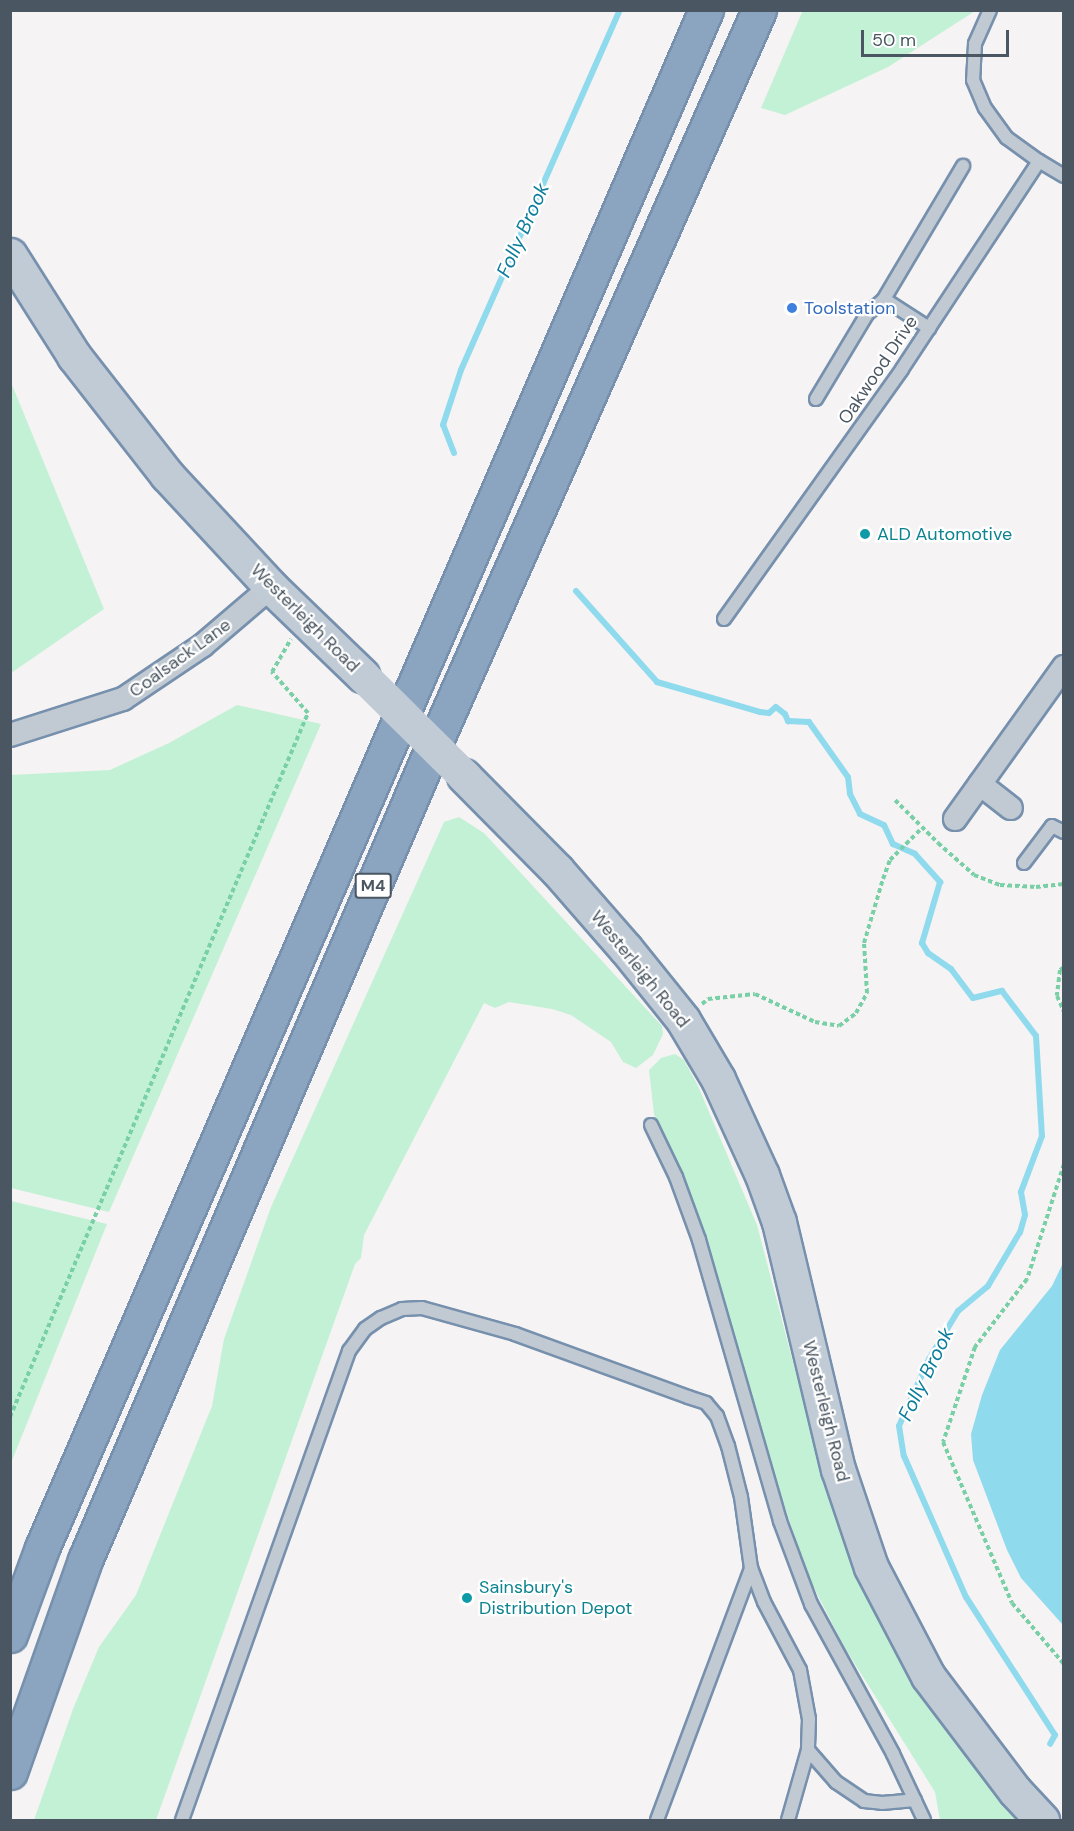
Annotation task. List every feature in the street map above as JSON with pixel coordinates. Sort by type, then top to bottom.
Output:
[{"type":"highway","name":"M4","points":[[10,1635],[42,1548],[706,10]]},
{"type":"highway","name":"M4","points":[[10,1772],[85,1560],[426,763],[759,10]]},
{"type":"street","name":"Westerleigh Road","points":[[10,255],[74,356],[166,475],[271,586],[557,870],[683,1020],[718,1079],[741,1125],[779,1222],[838,1469],[871,1567],[900,1627],[928,1676],[1015,1791],[1042,1821]]},
{"type":"street","name":"Coalsack Lane","points":[[10,735],[123,699],[203,645],[271,586]]},
{"type":"street","points":[[950,827],[1064,667]]},
{"type":"street","points":[[980,784],[1011,808]]},
{"type":"lane","points":[[990,10],[975,44],[973,80],[985,108],[1006,138],[1064,176]]},
{"type":"lane","name":"Oakwood Drive","points":[[724,619],[879,402],[1039,161]]},
{"type":"lane","points":[[816,399],[867,314],[884,299],[963,166]]},
{"type":"lane","points":[[884,299],[929,327]]},
{"type":"lane","points":[[1024,863],[1052,826],[1064,832]]},
{"type":"lane","points":[[651,1125],[676,1177],[706,1262],[776,1511],[810,1604],[893,1754],[924,1821]]},
{"type":"lane","points":[[182,1821],[349,1351],[365,1329],[381,1318],[402,1309],[422,1308],[515,1334],[706,1403],[717,1416],[728,1446],[741,1497],[751,1568],[764,1602],[800,1670],[809,1719],[808,1750],[788,1821]]},
{"type":"lane","points":[[657,1821],[751,1568]]},
{"type":"lane","points":[[808,1750],[836,1782],[864,1801],[882,1803],[915,1800]]},
{"type":"path","points":[[10,1417],[308,713],[272,672],[303,618]]},
{"type":"path","points":[[895,800],[922,828],[975,875],[1000,885],[1035,888],[1064,884]]},
{"type":"path","points":[[938,843],[950,827]]},
{"type":"path","points":[[683,1020],[708,999],[755,994],[814,1022],[839,1026],[856,1013],[867,993],[864,943],[883,879],[892,858],[922,828]]},
{"type":"path","points":[[1064,967],[1060,970],[1057,996],[1064,1012]]},
{"type":"path","points":[[1064,1164],[1027,1279],[975,1347],[943,1442],[1012,1603],[1064,1664]]},
{"type":"green space","points":[[803,10],[975,11],[888,67],[785,115],[761,108]]},
{"type":"green space","points":[[10,380],[104,609],[11,673],[10,673]]},
{"type":"green space","points":[[237,705],[321,724],[109,1212],[11,1188],[11,775],[110,770],[169,743]]},
{"type":"green space","points":[[459,817],[484,833],[662,1026],[663,1034],[653,1055],[636,1068],[623,1062],[611,1042],[571,1015],[552,1009],[509,1002],[495,1008],[484,1003],[364,1235],[361,1258],[355,1264],[156,1820],[34,1820],[73,1709],[99,1647],[136,1595],[212,1406],[224,1339],[271,1207],[444,822]]},
{"type":"green space","points":[[675,1054],[684,1060],[698,1086],[757,1225],[824,1481],[853,1555],[928,1701],[965,1754],[1022,1820],[940,1820],[935,1792],[845,1648],[810,1580],[784,1505],[704,1242],[654,1114],[649,1070],[661,1058]]},
{"type":"green space","points":[[10,1201],[107,1224],[11,1463]]},
{"type":"water","points":[[1063,1263],[1063,1625],[1021,1578],[1007,1550],[973,1460],[971,1434],[982,1395],[1000,1350],[1052,1286]]},
{"type":"waterway","name":"Folly Brook","points":[[454,453],[443,425],[461,370],[620,10]]},
{"type":"waterway","name":"Folly Brook","points":[[576,591],[657,682],[760,712],[769,713],[776,707],[785,714],[788,721],[809,722],[848,777],[850,794],[860,814],[884,825],[893,844],[915,854],[940,882],[922,943],[928,953],[951,969],[973,998],[1002,991],[1036,1036],[1042,1136],[1021,1192],[1025,1215],[1020,1232],[988,1286],[958,1311],[929,1359],[899,1426],[904,1456],[966,1597],[1055,1735],[1050,1744]]},
{"type":"place","name":"Toolstation","points":[[792,308]]},
{"type":"place","name":"ALD Automotive","points":[[865,534]]},
{"type":"place","name":"Sainsbury's Distribution Depot","points":[[467,1598]]}]
